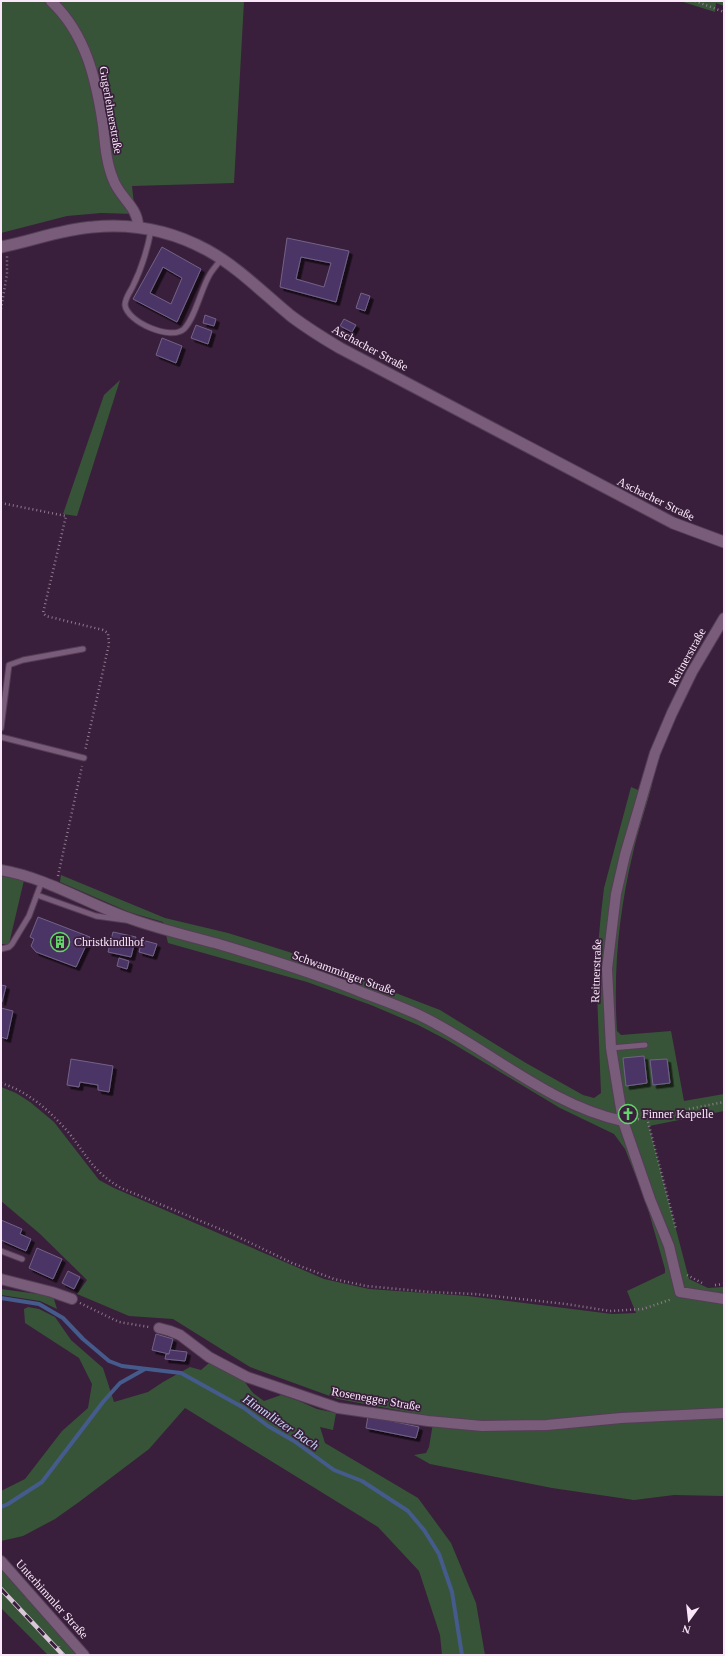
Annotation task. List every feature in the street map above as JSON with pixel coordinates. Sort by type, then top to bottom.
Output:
[{"type":"street","name":"Gugerlehnerstraße","points":[[51,1],[70,22],[79,37],[88,58],[100,105],[108,162],[113,180],[118,190],[135,212],[138,218],[138,226]]},
{"type":"street","name":"Aschacher Straße","points":[[3,247],[73,229],[113,225],[138,226],[152,229],[193,243],[221,259],[292,317],[340,348],[672,523],[724,542]]},
{"type":"street","name":"Reitnerstraße","points":[[680,1292],[669,1246],[650,1199],[623,1121],[611,1048],[607,969],[616,894],[625,855],[655,753],[692,672],[724,618]]},
{"type":"street","name":"Schwamminger Straße","points":[[1,870],[56,886],[133,920],[268,959],[393,1004],[422,1016],[536,1084],[585,1109],[623,1121]]},
{"type":"street","points":[[1,1280],[52,1292],[72,1299]]},
{"type":"street","points":[[680,1292],[724,1299]]},
{"type":"street","name":"Rosenegger Straße","points":[[159,1328],[180,1335],[209,1357],[247,1377],[338,1408],[405,1418],[482,1426],[547,1425],[621,1418],[724,1413]]},
{"type":"street","name":"Unterhimmler Straße","points":[[1,1561],[84,1655]]},
{"type":"lane","points":[[152,229],[146,258],[127,296],[125,305],[128,313],[135,320],[153,329],[168,333],[177,333],[184,330],[210,274],[221,259]]},
{"type":"lane","points":[[1,728],[9,665],[23,660],[83,650]]},
{"type":"lane","points":[[1,737],[84,758]]},
{"type":"lane","points":[[1,948],[6,948],[12,944],[29,916],[42,881]]},
{"type":"lane","points":[[37,895],[96,916],[133,920]]},
{"type":"lane","points":[[611,1048],[645,1045]]},
{"type":"lane","points":[[1,1251],[22,1259]]},
{"type":"path","points":[[694,1],[724,12]]},
{"type":"path","points":[[1,309],[7,274],[8,255],[3,247]]},
{"type":"path","points":[[1,503],[66,516],[43,613],[46,616],[103,630],[108,633],[109,644],[56,886]]},
{"type":"path","points":[[1,1083],[16,1088],[34,1099],[51,1114],[69,1134],[96,1170],[106,1179],[121,1188],[232,1234],[292,1263],[334,1279],[382,1288],[475,1294],[566,1304],[610,1311],[643,1309],[671,1300],[680,1292]]},
{"type":"path","points":[[623,1121],[647,1118],[724,1102]]},
{"type":"path","points":[[647,1118],[676,1231]]},
{"type":"path","points":[[686,1268],[688,1276],[708,1286],[724,1284]]},
{"type":"path","points":[[72,1299],[119,1322],[159,1328]]},
{"type":"green space","points":[[1,1],[244,1],[234,183],[132,186],[135,214],[101,213],[67,216],[1,233]]},
{"type":"green space","points":[[680,1],[724,1],[724,6],[716,3],[715,12]]},
{"type":"green space","points":[[120,380],[77,516],[63,514],[104,395]]},
{"type":"green space","points":[[652,785],[637,836],[624,897],[618,941],[616,986],[617,1031],[621,1035],[671,1031],[684,1101],[724,1094],[724,1111],[649,1126],[689,1279],[708,1288],[724,1287],[724,1496],[674,1495],[634,1500],[552,1488],[430,1464],[414,1455],[426,1453],[429,1447],[434,1417],[338,1399],[250,1367],[173,1319],[129,1316],[77,1294],[87,1280],[39,1233],[1,1201],[1,1087],[16,1093],[30,1102],[54,1122],[99,1180],[114,1188],[324,1279],[369,1289],[468,1296],[612,1314],[636,1313],[627,1291],[665,1273],[665,1269],[646,1202],[625,1149],[614,1134],[560,1108],[447,1040],[418,1025],[371,1005],[307,982],[168,943],[163,922],[129,912],[60,882],[61,875],[165,918],[228,933],[289,952],[440,1010],[526,1063],[583,1095],[594,1098],[601,1093],[596,967],[604,888],[631,787],[638,790]]},
{"type":"green space","points":[[1,876],[24,880],[9,944],[1,944]]},
{"type":"green space","points":[[1,1289],[53,1296],[57,1309],[40,1301],[1,1295]]},
{"type":"green space","points":[[28,1307],[39,1309],[55,1317],[71,1340],[103,1368],[114,1402],[148,1392],[190,1367],[201,1370],[209,1363],[244,1381],[253,1393],[264,1401],[281,1395],[317,1409],[336,1413],[333,1430],[320,1427],[325,1443],[418,1498],[451,1543],[476,1603],[485,1655],[442,1655],[440,1635],[419,1571],[378,1527],[185,1408],[149,1449],[79,1502],[55,1519],[23,1536],[1,1541],[1,1491],[25,1479],[62,1431],[88,1408],[92,1384],[79,1358],[25,1323],[24,1309]]},
{"type":"green space","points":[[1,1554],[91,1655],[48,1655],[1,1608]]},
{"type":"building","points":[[287,238],[349,251],[336,302],[280,287]],"holes":[[[301,257],[331,263],[324,287],[296,279]]]},
{"type":"building","points":[[162,247],[201,269],[177,322],[133,299]],"holes":[[[163,267],[182,278],[171,304],[150,293]]]},
{"type":"building","points":[[361,293],[370,296],[365,311],[356,308]]},
{"type":"building","points":[[205,315],[216,319],[214,326],[203,323]]},
{"type":"building","points":[[344,319],[356,325],[352,332],[340,326]]},
{"type":"building","points":[[196,325],[212,331],[208,344],[191,338]]},
{"type":"building","points":[[162,338],[182,346],[176,363],[156,355]]},
{"type":"building","name":"Christkindlhof","points":[[38,917],[90,937],[76,967],[36,952],[31,946],[34,939],[30,937]]},
{"type":"building","points":[[113,932],[136,937],[131,957],[108,952]]},
{"type":"building","points":[[142,940],[157,944],[153,956],[139,952]]},
{"type":"building","points":[[119,958],[129,961],[127,969],[117,966]]},
{"type":"building","points":[[1,985],[6,986],[2,1002],[1,1002]]},
{"type":"building","points":[[1,1008],[13,1011],[7,1039],[1,1037]]},
{"type":"building","points":[[644,1056],[647,1083],[626,1086],[623,1058]]},
{"type":"building","points":[[71,1059],[113,1066],[109,1092],[98,1090],[98,1085],[80,1082],[79,1087],[67,1085]]},
{"type":"building","points":[[667,1059],[670,1083],[653,1085],[650,1060]]},
{"type":"building","points":[[1,1220],[22,1229],[20,1234],[31,1239],[26,1251],[1,1240]]},
{"type":"building","points":[[37,1248],[62,1259],[53,1279],[29,1268]]},
{"type":"building","points":[[68,1271],[80,1277],[74,1289],[62,1283]]},
{"type":"building","points":[[156,1334],[173,1339],[169,1354],[152,1350]]},
{"type":"building","points":[[170,1350],[187,1352],[185,1361],[165,1359],[166,1354],[169,1354]]},
{"type":"building","points":[[368,1416],[419,1427],[416,1438],[366,1428]]},
{"type":"waterway","name":"Himmlitzer Bach","points":[[1,1298],[39,1304],[63,1318],[83,1339],[109,1361],[122,1366],[181,1373],[244,1408],[268,1426],[294,1441],[334,1470],[362,1481],[408,1511],[424,1530],[439,1554],[452,1592],[462,1655]]},
{"type":"waterway","points":[[1,1507],[42,1482],[103,1402],[120,1383],[145,1369]]},
{"type":"railway","points":[[1,1589],[63,1655]]},
{"type":"place","name":"Christkindlhof","points":[[60,942]]},
{"type":"place","name":"Finner Kapelle","points":[[628,1114]]}]
